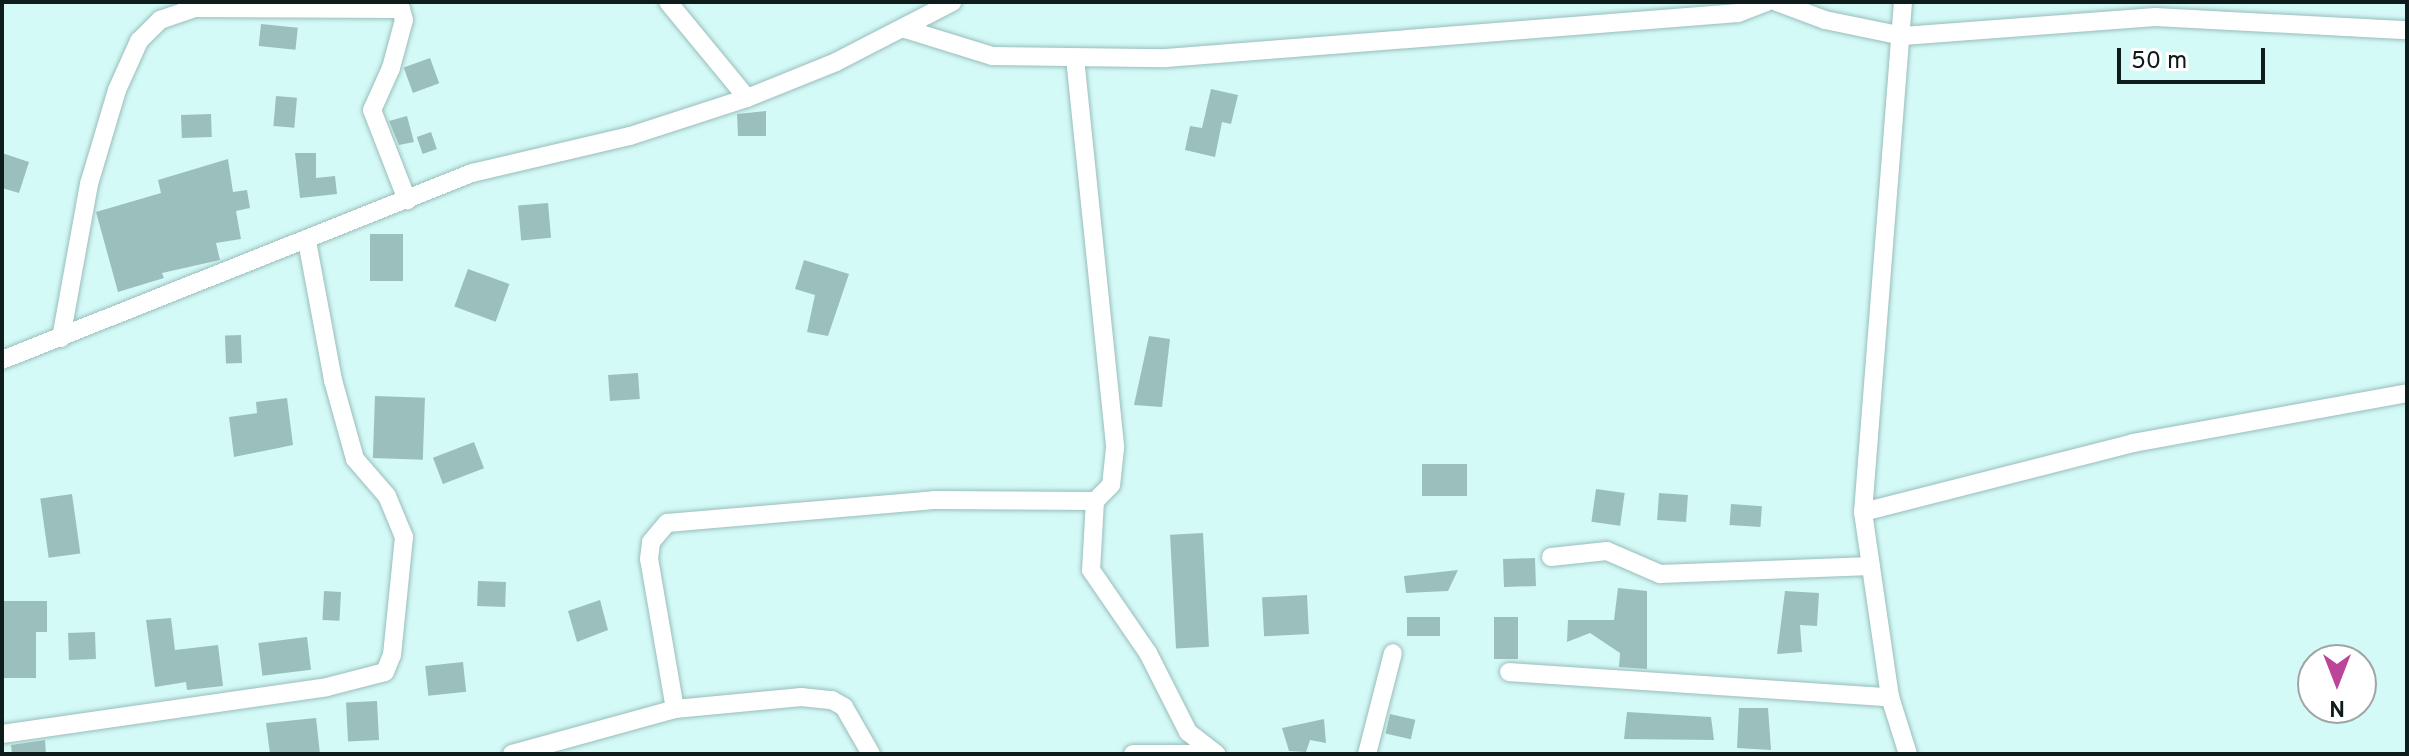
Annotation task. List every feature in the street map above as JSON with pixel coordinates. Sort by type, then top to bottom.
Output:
[{"type":"street","points":[[668,2],[747,98]]},
{"type":"street","points":[[2,360],[472,173],[630,136],[747,98],[905,29],[952,2]]},
{"type":"street","points":[[905,29],[992,56],[1182,57],[1741,8],[1767,2]]},
{"type":"street","points":[[1777,2],[1825,20],[1903,36],[2155,17],[2407,30]]},
{"type":"street","points":[[1903,2],[1903,36],[1863,512],[1890,697],[1908,754]]},
{"type":"street","points":[[61,338],[89,184],[117,90],[139,41],[160,20],[194,8],[401,9],[404,20],[391,68],[372,110],[407,200]]},
{"type":"street","points":[[1075,58],[1115,448],[1111,485],[1095,501],[1091,570],[1148,653],[1188,732],[1218,754]]},
{"type":"street","points":[[2,734],[327,687],[385,672],[392,655],[404,537],[400,516],[355,459],[333,380],[307,241]]},
{"type":"street","points":[[1863,512],[2133,443],[2407,393]]},
{"type":"street","points":[[675,709],[649,559],[651,542],[667,523],[934,500],[1095,501]]},
{"type":"street","points":[[1551,557],[1607,551],[1660,574],[1871,566]]},
{"type":"street","points":[[1367,754],[1393,653]]},
{"type":"street","points":[[1509,672],[1890,697]]},
{"type":"street","points":[[512,754],[675,709],[767,698],[832,700],[844,707],[871,754]]},
{"type":"street","points":[[1133,754],[1218,754]]},
{"type":"building","points":[[261,24],[298,28],[295,50],[259,46]]},
{"type":"building","points":[[430,58],[439,83],[413,93],[404,68]]},
{"type":"building","points":[[1211,89],[1238,95],[1231,124],[1222,122],[1215,157],[1185,150],[1190,126],[1202,128]]},
{"type":"building","points":[[276,96],[297,98],[294,128],[273,126]]},
{"type":"building","points":[[766,111],[766,136],[738,136],[737,114]]},
{"type":"building","points":[[211,114],[212,137],[182,138],[181,115]]},
{"type":"building","points":[[407,116],[414,142],[399,145],[389,121]]},
{"type":"building","points":[[431,132],[437,149],[423,154],[417,137]]},
{"type":"building","points":[[2,153],[29,162],[19,193],[2,188]]},
{"type":"building","points":[[295,153],[316,153],[316,178],[335,176],[337,194],[300,198]]},
{"type":"building","points":[[228,159],[233,192],[247,190],[250,208],[236,211],[241,239],[216,243],[220,260],[162,273],[164,278],[118,292],[96,212],[161,193],[158,180]]},
{"type":"building","points":[[548,203],[551,238],[521,240],[518,206]]},
{"type":"building","points":[[370,234],[403,234],[403,281],[370,281]]},
{"type":"building","points":[[804,260],[849,274],[828,336],[807,332],[815,295],[795,289]]},
{"type":"building","points":[[468,269],[509,284],[496,322],[454,307]]},
{"type":"building","points":[[241,335],[242,363],[226,364],[225,336]]},
{"type":"building","points":[[1149,336],[1170,339],[1162,407],[1134,405]]},
{"type":"building","points":[[638,373],[640,399],[610,401],[608,375]]},
{"type":"building","points":[[375,396],[425,398],[423,460],[373,458]]},
{"type":"building","points":[[287,398],[293,445],[234,457],[229,417],[257,413],[256,402]]},
{"type":"building","points":[[474,442],[484,468],[443,484],[433,458]]},
{"type":"building","points":[[1422,464],[1467,464],[1467,496],[1422,496]]},
{"type":"building","points":[[1596,489],[1625,493],[1620,526],[1591,522]]},
{"type":"building","points":[[1659,493],[1688,495],[1686,522],[1657,520]]},
{"type":"building","points":[[72,494],[80,553],[49,558],[40,498]]},
{"type":"building","points":[[1731,504],[1762,506],[1760,527],[1730,525]]},
{"type":"building","points":[[1203,533],[1209,647],[1176,649],[1170,535]]},
{"type":"building","points":[[1535,558],[1536,586],[1504,587],[1503,559]]},
{"type":"building","points":[[1458,570],[1448,591],[1406,593],[1404,576]]},
{"type":"building","points":[[478,581],[506,582],[505,607],[477,606]]},
{"type":"building","points":[[1618,588],[1647,591],[1647,669],[1619,667],[1620,653],[1590,633],[1567,642],[1568,620],[1614,620]]},
{"type":"building","points":[[324,591],[341,592],[339,621],[322,620]]},
{"type":"building","points":[[1785,591],[1819,593],[1817,626],[1800,625],[1802,652],[1777,654]]},
{"type":"building","points":[[1307,595],[1309,634],[1264,636],[1262,597]]},
{"type":"building","points":[[600,600],[608,630],[577,642],[568,611]]},
{"type":"building","points":[[2,601],[47,601],[47,632],[36,632],[36,678],[2,678]]},
{"type":"building","points":[[1407,617],[1440,617],[1440,636],[1407,636]]},
{"type":"building","points":[[1494,617],[1518,617],[1518,659],[1494,659]]},
{"type":"building","points":[[171,618],[175,650],[218,645],[223,686],[187,690],[186,682],[155,687],[146,620]]},
{"type":"building","points":[[95,632],[96,659],[69,660],[68,633]]},
{"type":"building","points":[[307,637],[311,670],[262,676],[258,643]]},
{"type":"building","points":[[463,662],[466,692],[428,696],[425,666]]},
{"type":"building","points":[[377,701],[379,740],[348,742],[346,703]]},
{"type":"building","points":[[1739,708],[1768,708],[1771,750],[1737,748]]},
{"type":"building","points":[[1627,712],[1711,717],[1714,740],[1624,739]]},
{"type":"building","points":[[1390,714],[1415,720],[1411,739],[1386,733]]},
{"type":"building","points":[[316,718],[320,754],[270,754],[266,723]]},
{"type":"building","points":[[1324,719],[1326,743],[1310,740],[1306,752],[1289,751],[1282,728]]},
{"type":"building","points":[[45,740],[46,754],[12,754],[11,745]]}]
